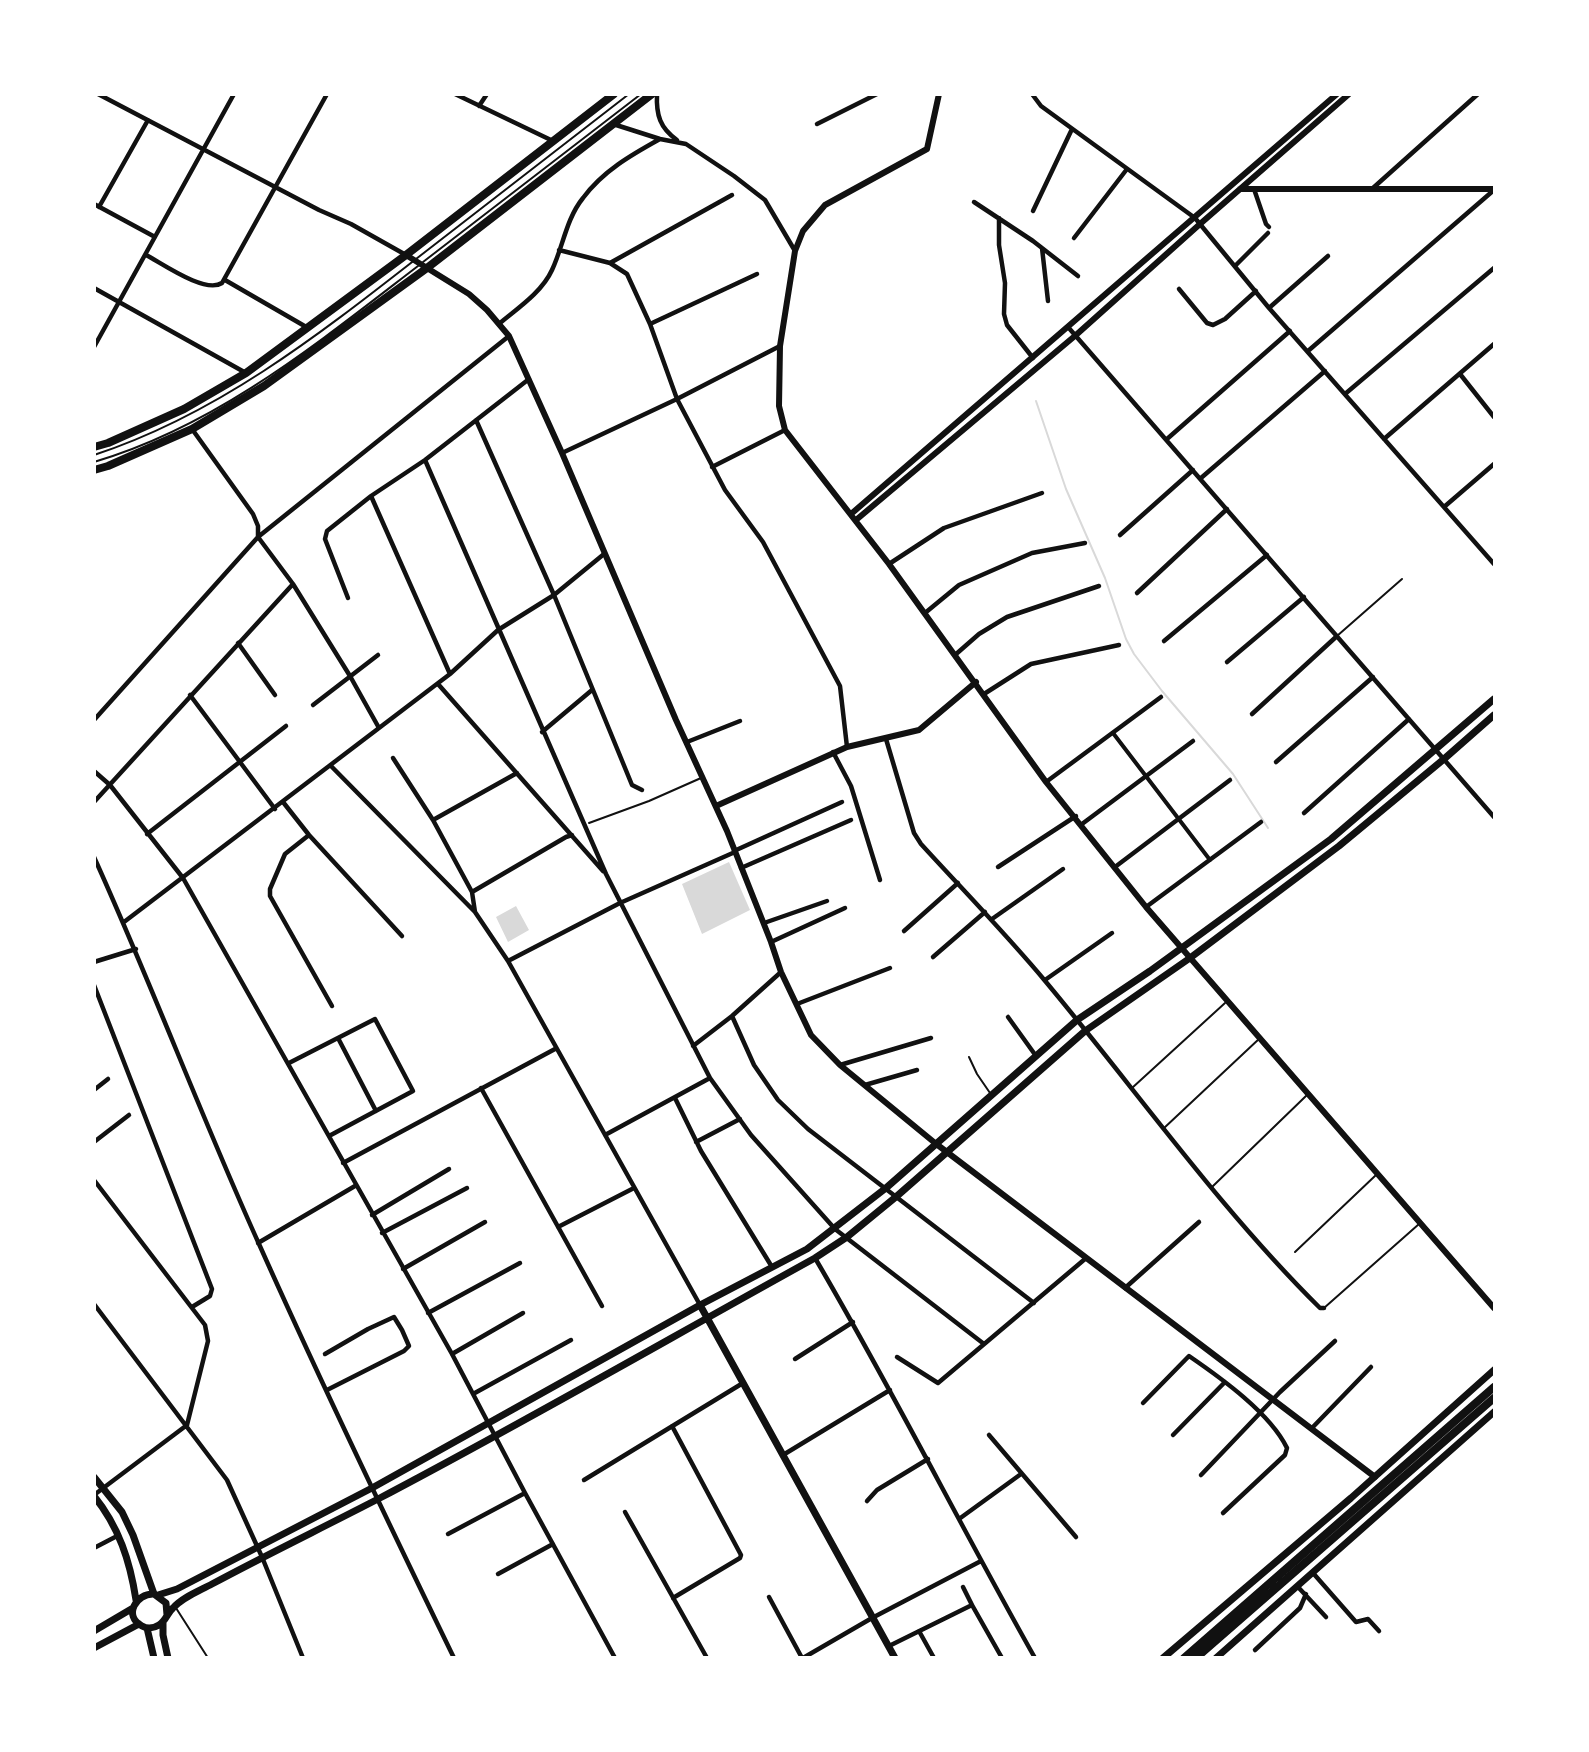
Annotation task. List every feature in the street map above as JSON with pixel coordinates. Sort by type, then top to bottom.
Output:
[{"type":"main road","points":[[94,447],[184,410],[246,373],[406,255],[614,94]]},
{"type":"main road","points":[[94,470],[192,429],[264,386],[421,264],[652,94]]},
{"type":"main road","points":[[94,1631],[134,1604],[142,1595],[177,1589],[258,1548],[372,1488],[700,1305],[807,1249],[886,1188],[1077,1020],[1331,839],[1494,699]]},
{"type":"main road","points":[[168,1658],[163,1623],[175,1606],[262,1557],[377,1500],[495,1436],[847,1237],[1085,1031],[1190,958],[1338,846],[1494,715]]},
{"type":"main road","points":[[700,1305],[895,1658]]},
{"type":"main road","points":[[1163,1658],[1375,1477],[1494,1370]]},
{"type":"main road","points":[[1184,1658],[1494,1388]]},
{"type":"main road","points":[[1196,1658],[1494,1398]]},
{"type":"main road","points":[[1216,1658],[1494,1412]]},
{"type":"main road","points":[[94,1477],[122,1512],[156,1594],[166,1603],[167,1615]]},
{"type":"main road","points":[[94,1495],[113,1521],[128,1557],[134,1604],[133,1614],[139,1624],[147,1628],[163,1623]]},
{"type":"main road","points":[[94,1648],[139,1624]]},
{"type":"main road","points":[[147,1628],[154,1658]]},
{"type":"street","points":[[98,94],[276,188],[351,224],[406,255],[469,294],[500,323],[509,336],[562,453],[604,554],[716,806],[764,923],[781,972],[811,1035],[840,1065],[946,1152],[1375,1477]]},
{"type":"street","points":[[94,347],[234,94]]},
{"type":"street","points":[[146,255],[207,286],[219,286],[225,280],[327,94]]},
{"type":"street","points":[[455,94],[554,141]]},
{"type":"street","points":[[479,106],[487,94]]},
{"type":"street","points":[[657,94],[656,108],[666,132],[761,195],[770,206],[795,251]]},
{"type":"street","points":[[817,124],[876,94]]},
{"type":"street","points":[[939,94],[927,149],[825,205],[803,231],[795,251],[780,346],[779,406],[785,430],[889,564],[1047,782],[1146,907],[1494,1308]]},
{"type":"street","points":[[1032,94],[1041,106],[1195,218],[1269,308],[1494,564]]},
{"type":"street","points":[[851,514],[1337,94]]},
{"type":"street","points":[[856,520],[1076,335],[1349,94]]},
{"type":"street","points":[[1371,190],[1478,94]]},
{"type":"street","points":[[148,120],[97,205],[155,237]]},
{"type":"street","points":[[613,124],[660,139],[679,142]]},
{"type":"street","points":[[1033,211],[1072,129]]},
{"type":"street","points":[[500,323],[540,288],[552,271],[572,217],[583,198],[615,166],[660,139]]},
{"type":"street","points":[[1074,238],[1127,169]]},
{"type":"street","points":[[1234,183],[1240,189],[1494,189]]},
{"type":"street","points":[[1235,266],[1269,230],[1254,189]]},
{"type":"street","points":[[1308,351],[1494,189]]},
{"type":"street","points":[[610,263],[732,195]]},
{"type":"street","points":[[974,202],[1042,248],[1078,276]]},
{"type":"street","points":[[999,218],[999,245],[1005,283],[1004,314],[1007,325],[1033,358]]},
{"type":"street","points":[[1042,248],[1048,301]]},
{"type":"street","points":[[559,250],[610,263],[627,274],[650,324],[677,399],[712,467],[725,490],[763,542],[837,680],[842,695],[847,747]]},
{"type":"street","points":[[1269,308],[1328,256]]},
{"type":"street","points":[[1345,394],[1494,268]]},
{"type":"street","points":[[650,324],[757,274]]},
{"type":"street","points":[[225,280],[308,328]]},
{"type":"street","points":[[94,288],[246,373]]},
{"type":"street","points":[[1179,289],[1207,323],[1213,325],[1226,319],[1256,291]]},
{"type":"street","points":[[1068,327],[1167,438],[1494,817]]},
{"type":"street","points":[[1167,438],[1290,331]]},
{"type":"street","points":[[94,720],[258,537],[509,336]]},
{"type":"street","points":[[1384,439],[1494,344]]},
{"type":"street","points":[[562,453],[677,399],[780,346]]},
{"type":"street","points":[[1201,478],[1325,371]]},
{"type":"street","points":[[1460,374],[1494,417]]},
{"type":"street","points":[[348,598],[325,539],[327,531],[529,379]]},
{"type":"street","points":[[476,420],[554,595],[632,785],[642,790]]},
{"type":"street","points":[[192,429],[253,514],[258,526],[258,537],[293,584],[379,728]]},
{"type":"street","points":[[712,467],[785,430]]},
{"type":"street","points":[[425,459],[542,732],[606,874],[710,1078],[751,1135],[835,1229],[984,1344]]},
{"type":"street","points":[[1444,507],[1494,465]]},
{"type":"street","points":[[1120,535],[1193,470]]},
{"type":"street","points":[[889,564],[944,528],[1042,493]]},
{"type":"street","points":[[371,496],[450,674]]},
{"type":"street","points":[[1137,593],[1227,509]]},
{"type":"street","points":[[925,613],[959,585],[1032,553],[1084,543]]},
{"type":"street","points":[[124,922],[438,684],[498,630],[554,595],[604,554]]},
{"type":"street","points":[[1164,641],[1267,555]]},
{"type":"street","points":[[94,802],[293,584]]},
{"type":"street","points":[[955,655],[979,634],[1007,617],[1099,586]]},
{"type":"street","points":[[1227,662],[1304,597]]},
{"type":"street","points":[[1252,714],[1337,636]]},
{"type":"street","points":[[238,643],[275,695]]},
{"type":"street","points":[[984,694],[1031,664],[1119,645]]},
{"type":"street","points":[[313,705],[378,655]]},
{"type":"street","points":[[1276,762],[1373,677]]},
{"type":"street","points":[[716,806],[847,747],[919,730],[976,682]]},
{"type":"street","points":[[438,684],[606,874]]},
{"type":"street","points":[[542,732],[592,690]]},
{"type":"street","points":[[190,695],[275,809]]},
{"type":"street","points":[[1047,782],[1161,697]]},
{"type":"street","points":[[1304,813],[1409,719]]},
{"type":"street","points":[[687,742],[740,720]]},
{"type":"street","points":[[147,834],[286,726]]},
{"type":"street","points":[[1113,733],[1210,860]]},
{"type":"street","points":[[886,739],[914,833],[921,844],[992,919],[1045,980],[1131,1089],[1281,1270],[1320,1308],[1324,1308]]},
{"type":"street","points":[[1082,824],[1193,741]]},
{"type":"street","points":[[834,752],[851,786],[880,880]]},
{"type":"street","points":[[393,758],[433,820],[472,892],[475,912]]},
{"type":"street","points":[[331,766],[475,912],[508,961],[555,1050],[700,1305]]},
{"type":"street","points":[[94,771],[110,785],[183,878],[452,1354],[615,1658]]},
{"type":"street","points":[[433,820],[517,773]]},
{"type":"street","points":[[1115,867],[1230,780]]},
{"type":"street","points":[[283,802],[309,835],[402,936]]},
{"type":"street","points":[[508,961],[620,903],[842,802]]},
{"type":"street","points":[[998,867],[1076,816]]},
{"type":"street","points":[[741,868],[851,820]]},
{"type":"street","points":[[1146,907],[1261,822]]},
{"type":"street","points":[[309,835],[285,854],[270,889],[270,896],[332,1006]]},
{"type":"street","points":[[472,892],[572,835]]},
{"type":"street","points":[[94,857],[136,949],[258,1243],[377,1500],[454,1658]]},
{"type":"street","points":[[992,919],[1063,869]]},
{"type":"street","points":[[904,931],[958,883]]},
{"type":"street","points":[[764,923],[827,901]]},
{"type":"street","points":[[771,942],[845,908]]},
{"type":"street","points":[[933,957],[985,912]]},
{"type":"street","points":[[1045,980],[1112,933]]},
{"type":"street","points":[[94,962],[136,949]]},
{"type":"street","points":[[797,1004],[890,968]]},
{"type":"street","points":[[693,1046],[732,1016],[781,972]]},
{"type":"street","points":[[94,985],[212,1289],[212,1293],[192,1307]]},
{"type":"street","points":[[732,1016],[754,1065],[778,1100],[808,1129],[1034,1303]]},
{"type":"street","points":[[1008,1017],[1036,1056]]},
{"type":"street","points":[[289,1063],[375,1019],[413,1091],[328,1136]]},
{"type":"street","points":[[338,1038],[376,1111]]},
{"type":"street","points":[[840,1065],[931,1038]]},
{"type":"street","points":[[343,1163],[555,1050]]},
{"type":"street","points":[[866,1085],[917,1070]]},
{"type":"street","points":[[604,1135],[710,1078]]},
{"type":"street","points":[[94,1090],[108,1079]]},
{"type":"street","points":[[481,1088],[602,1306]]},
{"type":"street","points":[[675,1098],[696,1142],[772,1266]]},
{"type":"street","points":[[94,1142],[129,1115]]},
{"type":"street","points":[[696,1142],[740,1119]]},
{"type":"street","points":[[372,1215],[449,1168]]},
{"type":"street","points":[[94,1180],[205,1325],[208,1341],[187,1425],[94,1495]]},
{"type":"street","points":[[258,1243],[355,1186]]},
{"type":"street","points":[[382,1233],[467,1188]]},
{"type":"street","points":[[558,1227],[634,1188]]},
{"type":"street","points":[[403,1269],[485,1222]]},
{"type":"street","points":[[1125,1288],[1199,1222]]},
{"type":"street","points":[[815,1257],[853,1322],[1035,1658]]},
{"type":"street","points":[[897,1357],[938,1383],[1085,1259]]},
{"type":"street","points":[[428,1313],[520,1263]]},
{"type":"street","points":[[94,1304],[187,1425],[226,1480],[262,1557],[303,1658]]},
{"type":"street","points":[[452,1354],[523,1313]]},
{"type":"street","points":[[325,1354],[394,1317],[409,1346],[404,1351],[327,1390]]},
{"type":"street","points":[[795,1359],[853,1322]]},
{"type":"street","points":[[473,1394],[571,1340]]},
{"type":"street","points":[[1201,1475],[1335,1341]]},
{"type":"street","points":[[1143,1403],[1189,1356],[1225,1382],[1261,1414],[1284,1440],[1287,1448],[1285,1455],[1222,1513]]},
{"type":"street","points":[[1311,1429],[1371,1367]]},
{"type":"street","points":[[1173,1435],[1225,1382]]},
{"type":"street","points":[[584,1480],[743,1383]]},
{"type":"street","points":[[783,1455],[890,1390]]},
{"type":"street","points":[[672,1426],[740,1557],[673,1598]]},
{"type":"street","points":[[989,1435],[1076,1537]]},
{"type":"street","points":[[867,1501],[877,1490],[928,1459]]},
{"type":"street","points":[[958,1519],[1021,1474]]},
{"type":"street","points":[[448,1534],[525,1493]]},
{"type":"street","points":[[625,1512],[707,1658]]},
{"type":"street","points":[[94,1548],[119,1535]]},
{"type":"street","points":[[498,1574],[553,1544]]},
{"type":"street","points":[[769,1597],[802,1658],[981,1561]]},
{"type":"street","points":[[1313,1573],[1356,1622],[1368,1619],[1379,1631]]},
{"type":"street","points":[[963,1587],[1002,1658]]},
{"type":"street","points":[[1298,1587],[1326,1617]]},
{"type":"street","points":[[1255,1650],[1300,1608],[1306,1594]]},
{"type":"street","points":[[889,1646],[972,1605]]},
{"type":"street","points":[[920,1631],[934,1658]]},
{"type":"lane","points":[[94,455],[168,426],[256,377],[421,264],[629,94]]},
{"type":"lane","points":[[94,462],[164,436],[260,383],[320,341],[641,94]]},
{"type":"lane","points":[[1337,636],[1402,579]]},
{"type":"lane","points":[[589,823],[702,778]]},
{"type":"lane","points":[[1131,1089],[1228,1001]]},
{"type":"lane","points":[[1164,1129],[1260,1038]]},
{"type":"lane","points":[[969,1057],[977,1074],[992,1095]]},
{"type":"lane","points":[[1212,1187],[1309,1093]]},
{"type":"lane","points":[[1295,1252],[1378,1173]]},
{"type":"lane","points":[[1324,1308],[1421,1222]]},
{"type":"lane","points":[[175,1606],[208,1658]]},
{"type":"shaded area","points":[[729,862],[750,910],[702,934],[682,884]]},
{"type":"shaded area","points":[[516,906],[529,930],[508,942],[496,917]]},
{"type":"waterway","points":[[1036,401],[1066,489],[1105,578],[1126,639],[1134,654],[1162,691],[1233,774],[1268,828]]}]
